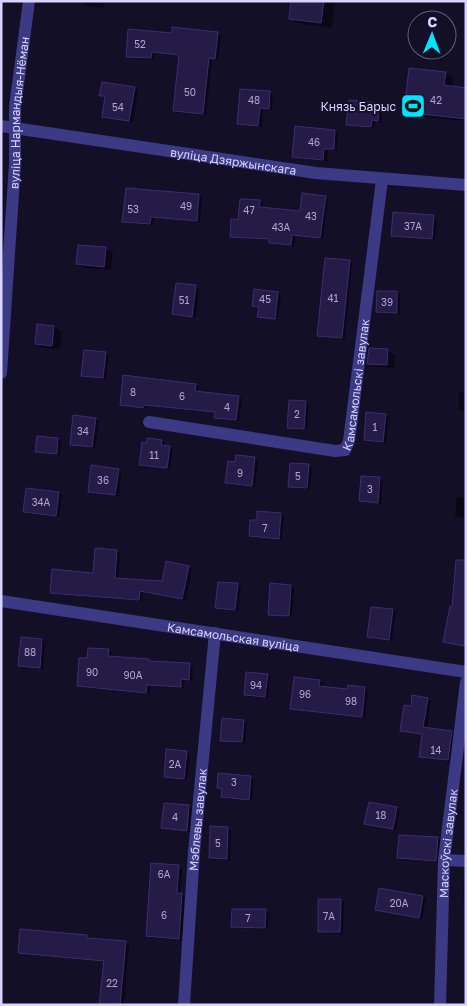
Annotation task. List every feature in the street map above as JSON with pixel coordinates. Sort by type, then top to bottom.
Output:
[{"type":"street","name":"вуліца Нармандыя-Нёман","points":[[1,373],[15,164],[8,127],[29,1]]},
{"type":"street","name":"вуліца Дзяржынскага","points":[[8,127],[316,173],[466,186]]},
{"type":"street","name":"Камсамольскі завулак","points":[[149,422],[336,451],[345,450],[349,441],[382,180]]},
{"type":"street","name":"Камсамольская вуліца","points":[[1,601],[466,672]]},
{"type":"street","name":"Мэблевы завулак","points":[[184,1005],[194,852],[215,633]]},
{"type":"street","name":"Маскоўскі завулак","points":[[440,1005],[444,860],[466,682]]},
{"type":"street","points":[[444,860],[466,861]]},
{"type":"building","points":[[291,1],[324,1],[321,23],[289,19]]},
{"type":"building","points":[[172,27],[218,32],[215,59],[209,58],[203,114],[173,111],[179,55],[152,52],[151,58],[126,57],[128,29],[172,33]]},
{"type":"building","points":[[409,68],[446,72],[444,85],[466,88],[466,119],[404,112]]},
{"type":"building","points":[[102,82],[135,87],[129,121],[102,117],[105,96],[99,96]]},
{"type":"building","points":[[240,89],[270,91],[269,109],[260,108],[258,126],[237,124]]},
{"type":"building","points":[[349,100],[379,103],[378,121],[372,120],[371,127],[346,125]]},
{"type":"building","points":[[295,126],[335,130],[334,149],[324,149],[323,160],[292,157]]},
{"type":"building","points":[[126,188],[199,194],[197,221],[151,217],[150,224],[122,222]]},
{"type":"building","points":[[302,193],[326,196],[320,238],[292,235],[291,245],[269,243],[269,239],[230,237],[231,219],[238,220],[240,199],[260,200],[260,207],[300,211]]},
{"type":"building","points":[[393,212],[434,215],[432,239],[391,236]]},
{"type":"building","points":[[78,245],[106,247],[104,267],[76,264]]},
{"type":"building","points":[[325,258],[350,260],[342,338],[317,336]]},
{"type":"building","points":[[176,283],[196,285],[192,317],[172,314]]},
{"type":"building","points":[[254,289],[278,292],[275,319],[257,317],[259,307],[252,306]]},
{"type":"building","points":[[377,291],[397,291],[397,313],[376,312]]},
{"type":"building","points":[[37,324],[54,326],[52,346],[35,344]]},
{"type":"building","points":[[369,348],[388,349],[387,365],[367,364]]},
{"type":"building","points":[[84,350],[106,352],[103,378],[81,376]]},
{"type":"building","points":[[123,375],[196,384],[195,391],[239,396],[236,420],[214,418],[215,412],[144,405],[143,408],[120,405]]},
{"type":"building","points":[[289,400],[306,401],[304,429],[287,428]]},
{"type":"building","points":[[366,412],[386,414],[383,442],[364,440]]},
{"type":"building","points":[[73,415],[96,418],[92,447],[70,445]]},
{"type":"building","points":[[37,436],[58,438],[57,454],[35,452]]},
{"type":"building","points":[[147,438],[162,440],[161,445],[170,446],[167,468],[139,465],[142,442],[147,443]]},
{"type":"building","points":[[236,455],[255,457],[252,486],[225,483],[228,461],[235,462]]},
{"type":"building","points":[[290,463],[309,464],[307,488],[288,487]]},
{"type":"building","points":[[91,465],[119,469],[115,495],[88,492]]},
{"type":"building","points":[[361,476],[380,477],[378,503],[359,501]]},
{"type":"building","points":[[26,488],[59,492],[56,516],[23,512]]},
{"type":"building","points":[[257,511],[281,513],[279,539],[249,536],[250,520],[257,520]]},
{"type":"building","points":[[95,548],[117,550],[115,578],[162,581],[166,561],[189,566],[182,599],[140,591],[139,600],[50,593],[52,569],[93,573]]},
{"type":"building","points":[[456,560],[466,560],[466,637],[464,646],[443,642],[450,606],[452,607]]},
{"type":"building","points":[[218,582],[238,583],[235,610],[215,608]]},
{"type":"building","points":[[270,583],[291,585],[289,616],[268,615]]},
{"type":"building","points":[[371,607],[393,609],[389,640],[367,637]]},
{"type":"building","points":[[21,637],[42,639],[40,668],[18,666]]},
{"type":"building","points":[[88,648],[109,649],[108,656],[190,663],[189,680],[181,679],[181,687],[147,685],[146,693],[77,686],[79,658],[87,658]]},
{"type":"building","points":[[246,672],[268,674],[265,697],[244,695]]},
{"type":"building","points":[[294,677],[320,680],[319,686],[347,689],[348,685],[365,687],[362,717],[290,709]]},
{"type":"building","points":[[412,695],[428,698],[423,727],[452,731],[448,760],[419,757],[422,734],[400,731],[404,705],[411,706]]},
{"type":"building","points":[[222,718],[244,720],[242,742],[220,741]]},
{"type":"building","points":[[166,749],[187,751],[184,779],[164,777]]},
{"type":"building","points":[[218,773],[251,776],[249,800],[221,797],[222,789],[217,788]]},
{"type":"building","points":[[369,802],[397,807],[393,829],[364,824]]},
{"type":"building","points":[[164,803],[189,805],[187,831],[161,828]]},
{"type":"building","points":[[210,826],[228,827],[227,859],[209,858]]},
{"type":"building","points":[[399,835],[438,837],[436,861],[397,858]]},
{"type":"building","points":[[151,863],[179,865],[177,893],[182,893],[179,939],[146,936]]},
{"type":"building","points":[[379,888],[423,896],[419,918],[375,910]]},
{"type":"building","points":[[318,899],[341,899],[340,932],[318,932]]},
{"type":"building","points":[[232,909],[266,909],[265,928],[231,927]]},
{"type":"building","points":[[20,929],[87,935],[87,938],[126,941],[120,1005],[99,1005],[104,961],[18,953]]},
{"type":"place","name":"Князь Барыс","points":[[413,106]]}]
